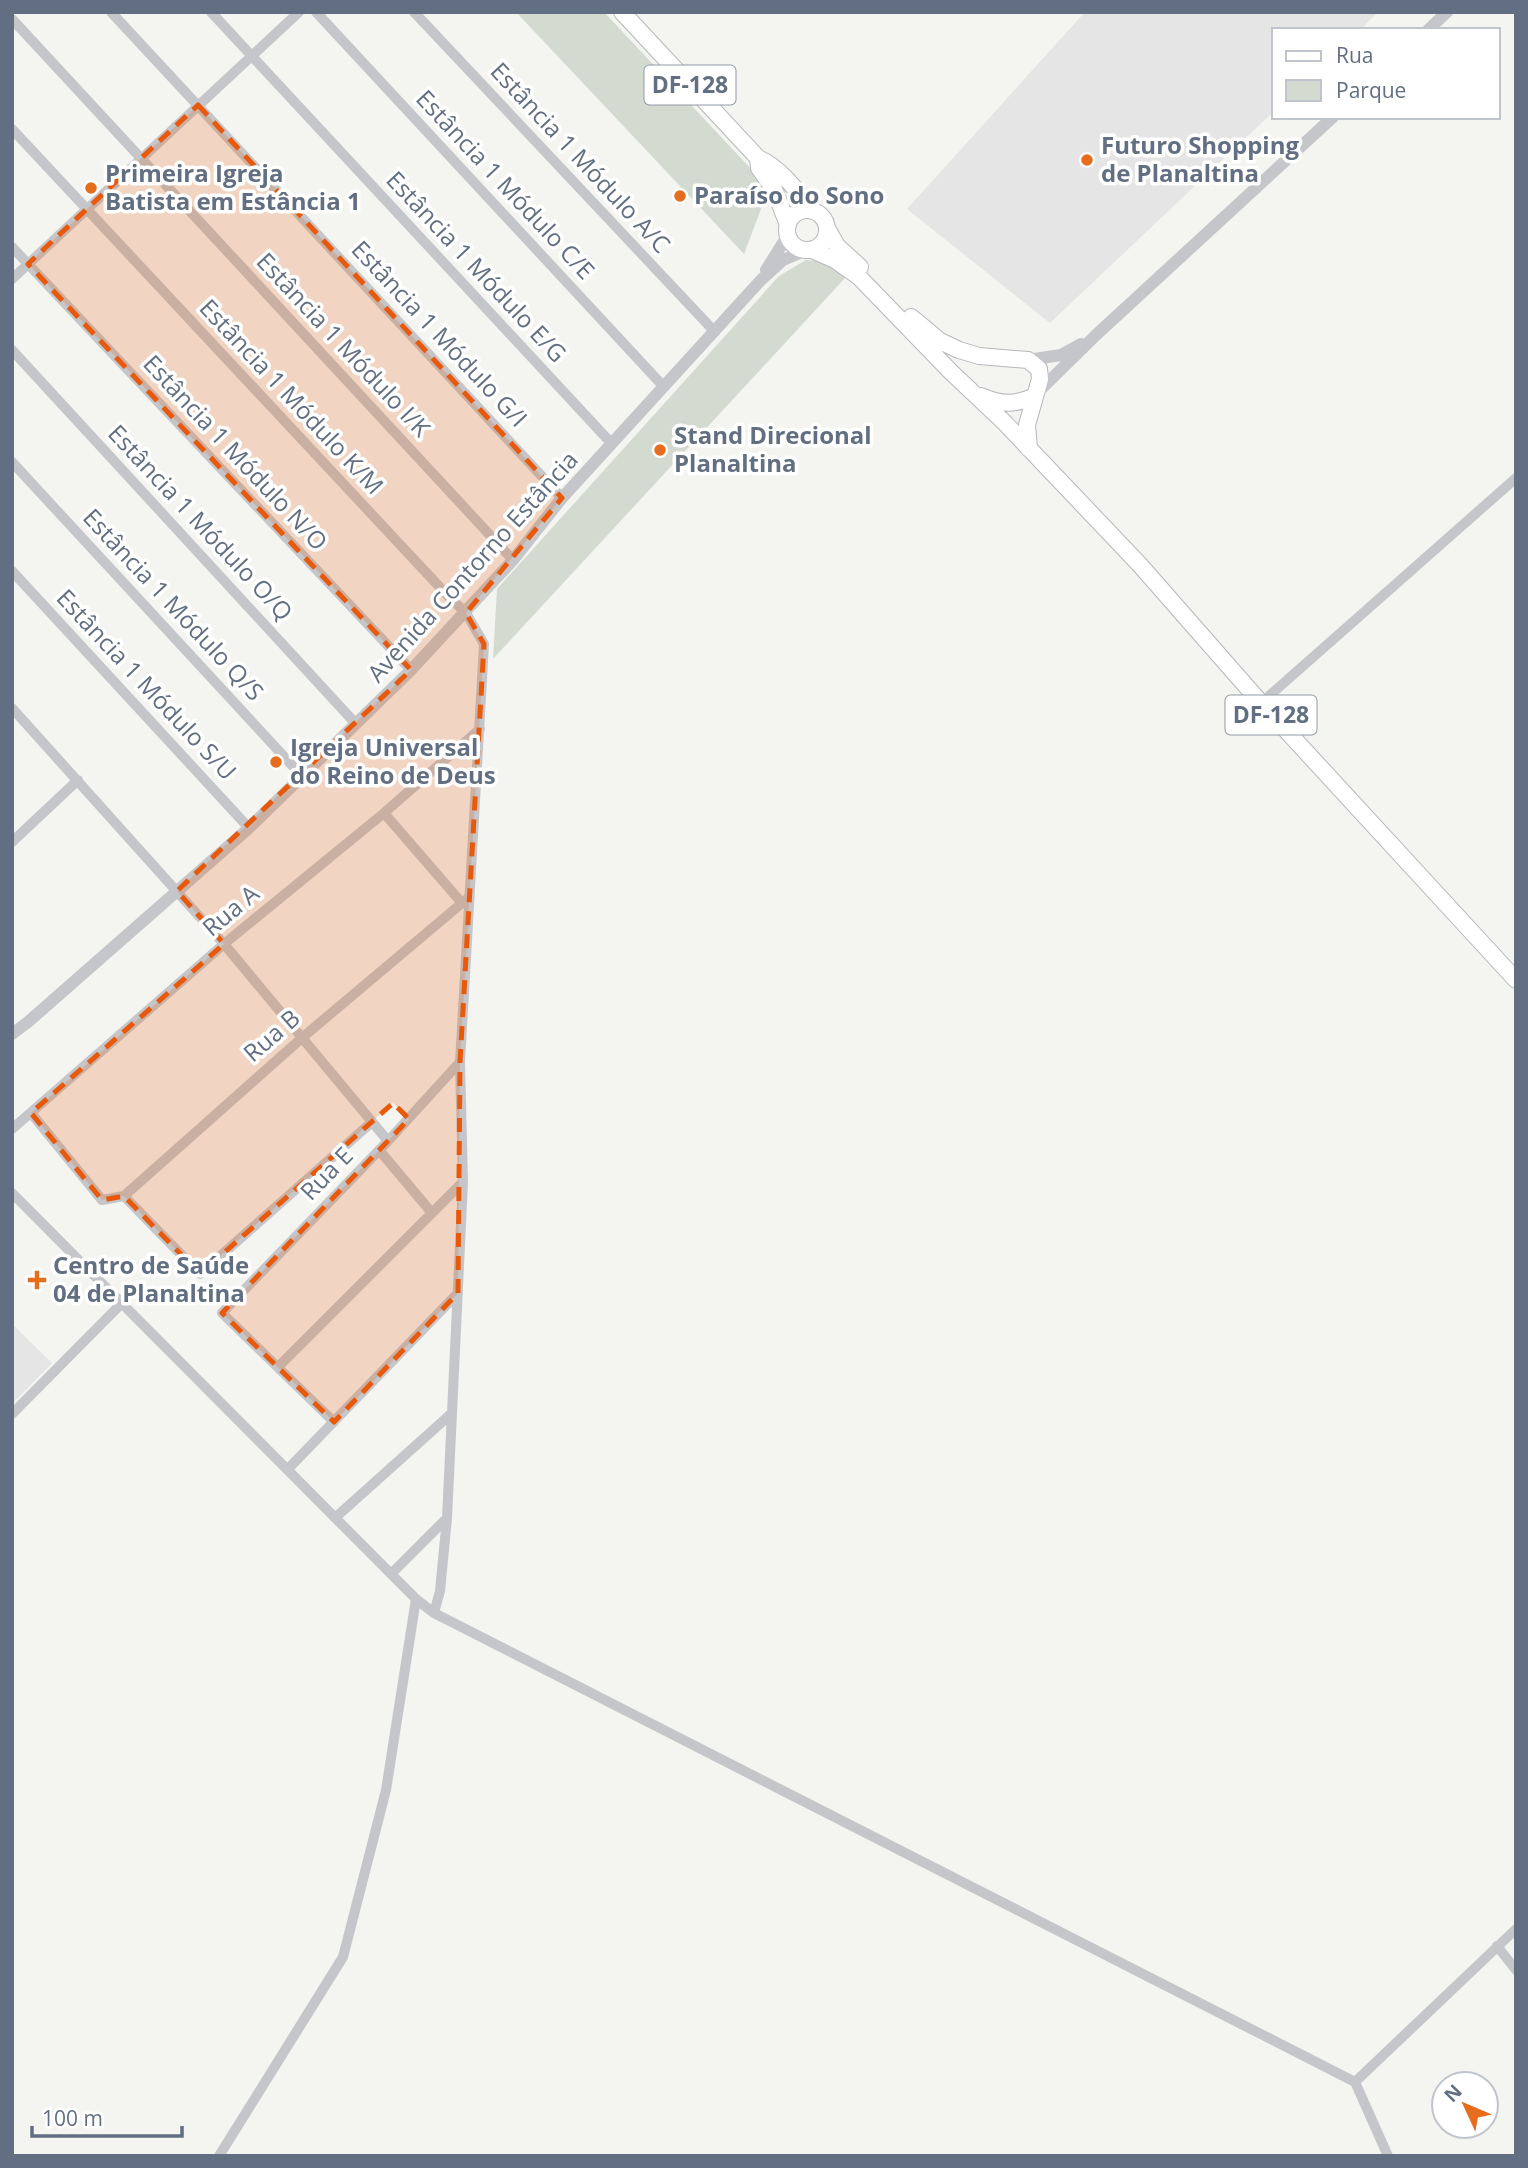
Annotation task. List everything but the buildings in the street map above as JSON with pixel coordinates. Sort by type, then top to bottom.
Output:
[{"type":"main road","name":"DF-128","points":[[622,12],[758,158],[767,162],[790,183],[813,211],[825,220],[837,246],[920,325],[940,341],[979,356],[1028,360]]},
{"type":"main road","name":"DF-128","points":[[758,158],[759,168],[774,189],[797,248],[835,260],[859,277],[1028,449],[1140,565],[1261,703],[1516,980]]},
{"type":"main road","points":[[788,230],[797,212],[813,211]]},
{"type":"main road","points":[[810,250],[825,240],[828,230]]},
{"type":"main road","points":[[979,356],[972,358],[968,365],[966,386],[984,398],[1003,404],[1019,403],[1035,396]]},
{"type":"main road","points":[[1028,360],[1040,373],[1027,425],[1028,449]]},
{"type":"street","name":"Estância 1 Módulo G/I","points":[[111,12],[562,498]]},
{"type":"street","name":"Estância 1 Módulo E/G","points":[[211,12],[612,444]]},
{"type":"street","points":[[12,279],[299,12]]},
{"type":"street","name":"Estância 1 Módulo C/E","points":[[316,12],[664,387]]},
{"type":"street","name":"Estância 1 Módulo A/C","points":[[414,12],[715,332]]},
{"type":"street","points":[[1430,28],[1447,12]]},
{"type":"street","name":"Estância 1 Módulo I/K","points":[[12,19],[513,560]]},
{"type":"street","points":[[1035,396],[1096,335],[1331,119]]},
{"type":"street","name":"Estância 1 Módulo K/M","points":[[12,129],[466,613],[484,644],[480,729],[465,900],[460,1062],[463,1182],[447,1518],[440,1591],[434,1613]]},
{"type":"street","name":"Avenida Contorno Estância","points":[[761,280],[788,230]]},
{"type":"street","name":"Estância 1 Módulo N/O","points":[[12,247],[411,670]]},
{"type":"street","name":"Avenida Contorno Estância","points":[[12,1034],[249,828],[411,670],[466,613],[513,560],[562,498],[761,280],[783,260],[810,250]]},
{"type":"street","points":[[1028,360],[1061,355],[1096,335]]},
{"type":"street","name":"Estância 1 Módulo O/Q","points":[[12,350],[356,724]]},
{"type":"street","name":"Estância 1 Módulo Q/S","points":[[12,462],[302,776]]},
{"type":"street","points":[[1261,703],[1516,478]]},
{"type":"street","name":"Estância 1 Módulo S/U","points":[[12,571],[249,828]]},
{"type":"street","points":[[12,708],[224,944],[388,1141]]},
{"type":"street","name":"Rua A","points":[[12,1129],[224,944],[384,813],[480,729]]},
{"type":"street","points":[[12,842],[78,780]]},
{"type":"street","points":[[384,813],[465,900]]},
{"type":"street","name":"Rua B","points":[[124,1196],[303,1037],[465,900]]},
{"type":"street","name":"Rua E","points":[[278,1367],[222,1313],[388,1141],[460,1062]]},
{"type":"street","points":[[31,1113],[102,1200],[124,1196],[200,1274],[372,1122]]},
{"type":"street","points":[[379,1150],[432,1213]]},
{"type":"street","points":[[334,1422],[278,1367],[463,1182]]},
{"type":"street","points":[[12,1193],[416,1599],[434,1613],[1356,2082],[1388,2156]]},
{"type":"street","points":[[288,1469],[458,1293]]},
{"type":"street","points":[[12,1414],[122,1303]]},
{"type":"street","points":[[336,1517],[452,1413]]},
{"type":"street","points":[[392,1573],[447,1518]]},
{"type":"street","points":[[219,2156],[343,1957],[386,1790],[416,1599]]},
{"type":"street","points":[[1356,2082],[1516,1929]]},
{"type":"street","points":[[1497,1946],[1516,1970]]},
{"type":"highlighted area","points":[[198,105],[562,498],[466,613],[484,644],[460,1062],[458,1293],[334,1422],[222,1313],[409,1119],[393,1103],[200,1274],[124,1196],[102,1200],[31,1113],[224,944],[177,891],[411,670],[28,264]]},
{"type":"shaded area","name":"Futuro Shopping de Planaltina","points":[[1085,12],[1378,12],[1362,28],[1272,28],[1272,113],[1050,323],[907,209]]},
{"type":"shaded area","points":[[12,1324],[52,1363],[12,1404]]},
{"type":"green space","points":[[516,12],[604,12],[769,188],[744,254]]},
{"type":"green space","points":[[806,260],[826,262],[846,277],[493,659],[497,589],[779,276]]},
{"type":"place","name":"Futuro Shopping de Planaltina","points":[[1087,160]]},
{"type":"place","name":"Primeira Igreja Batista em Estância 1","points":[[91,188]]},
{"type":"place","name":"Paraíso do Sono","points":[[680,196]]},
{"type":"place","name":"Stand Direcional Planaltina","points":[[660,450]]},
{"type":"place","name":"Igreja Universal do Reino de Deus","points":[[276,762]]},
{"type":"place","name":"Centro de Saúde 04 de Planaltina","points":[[37,1280]]}]
